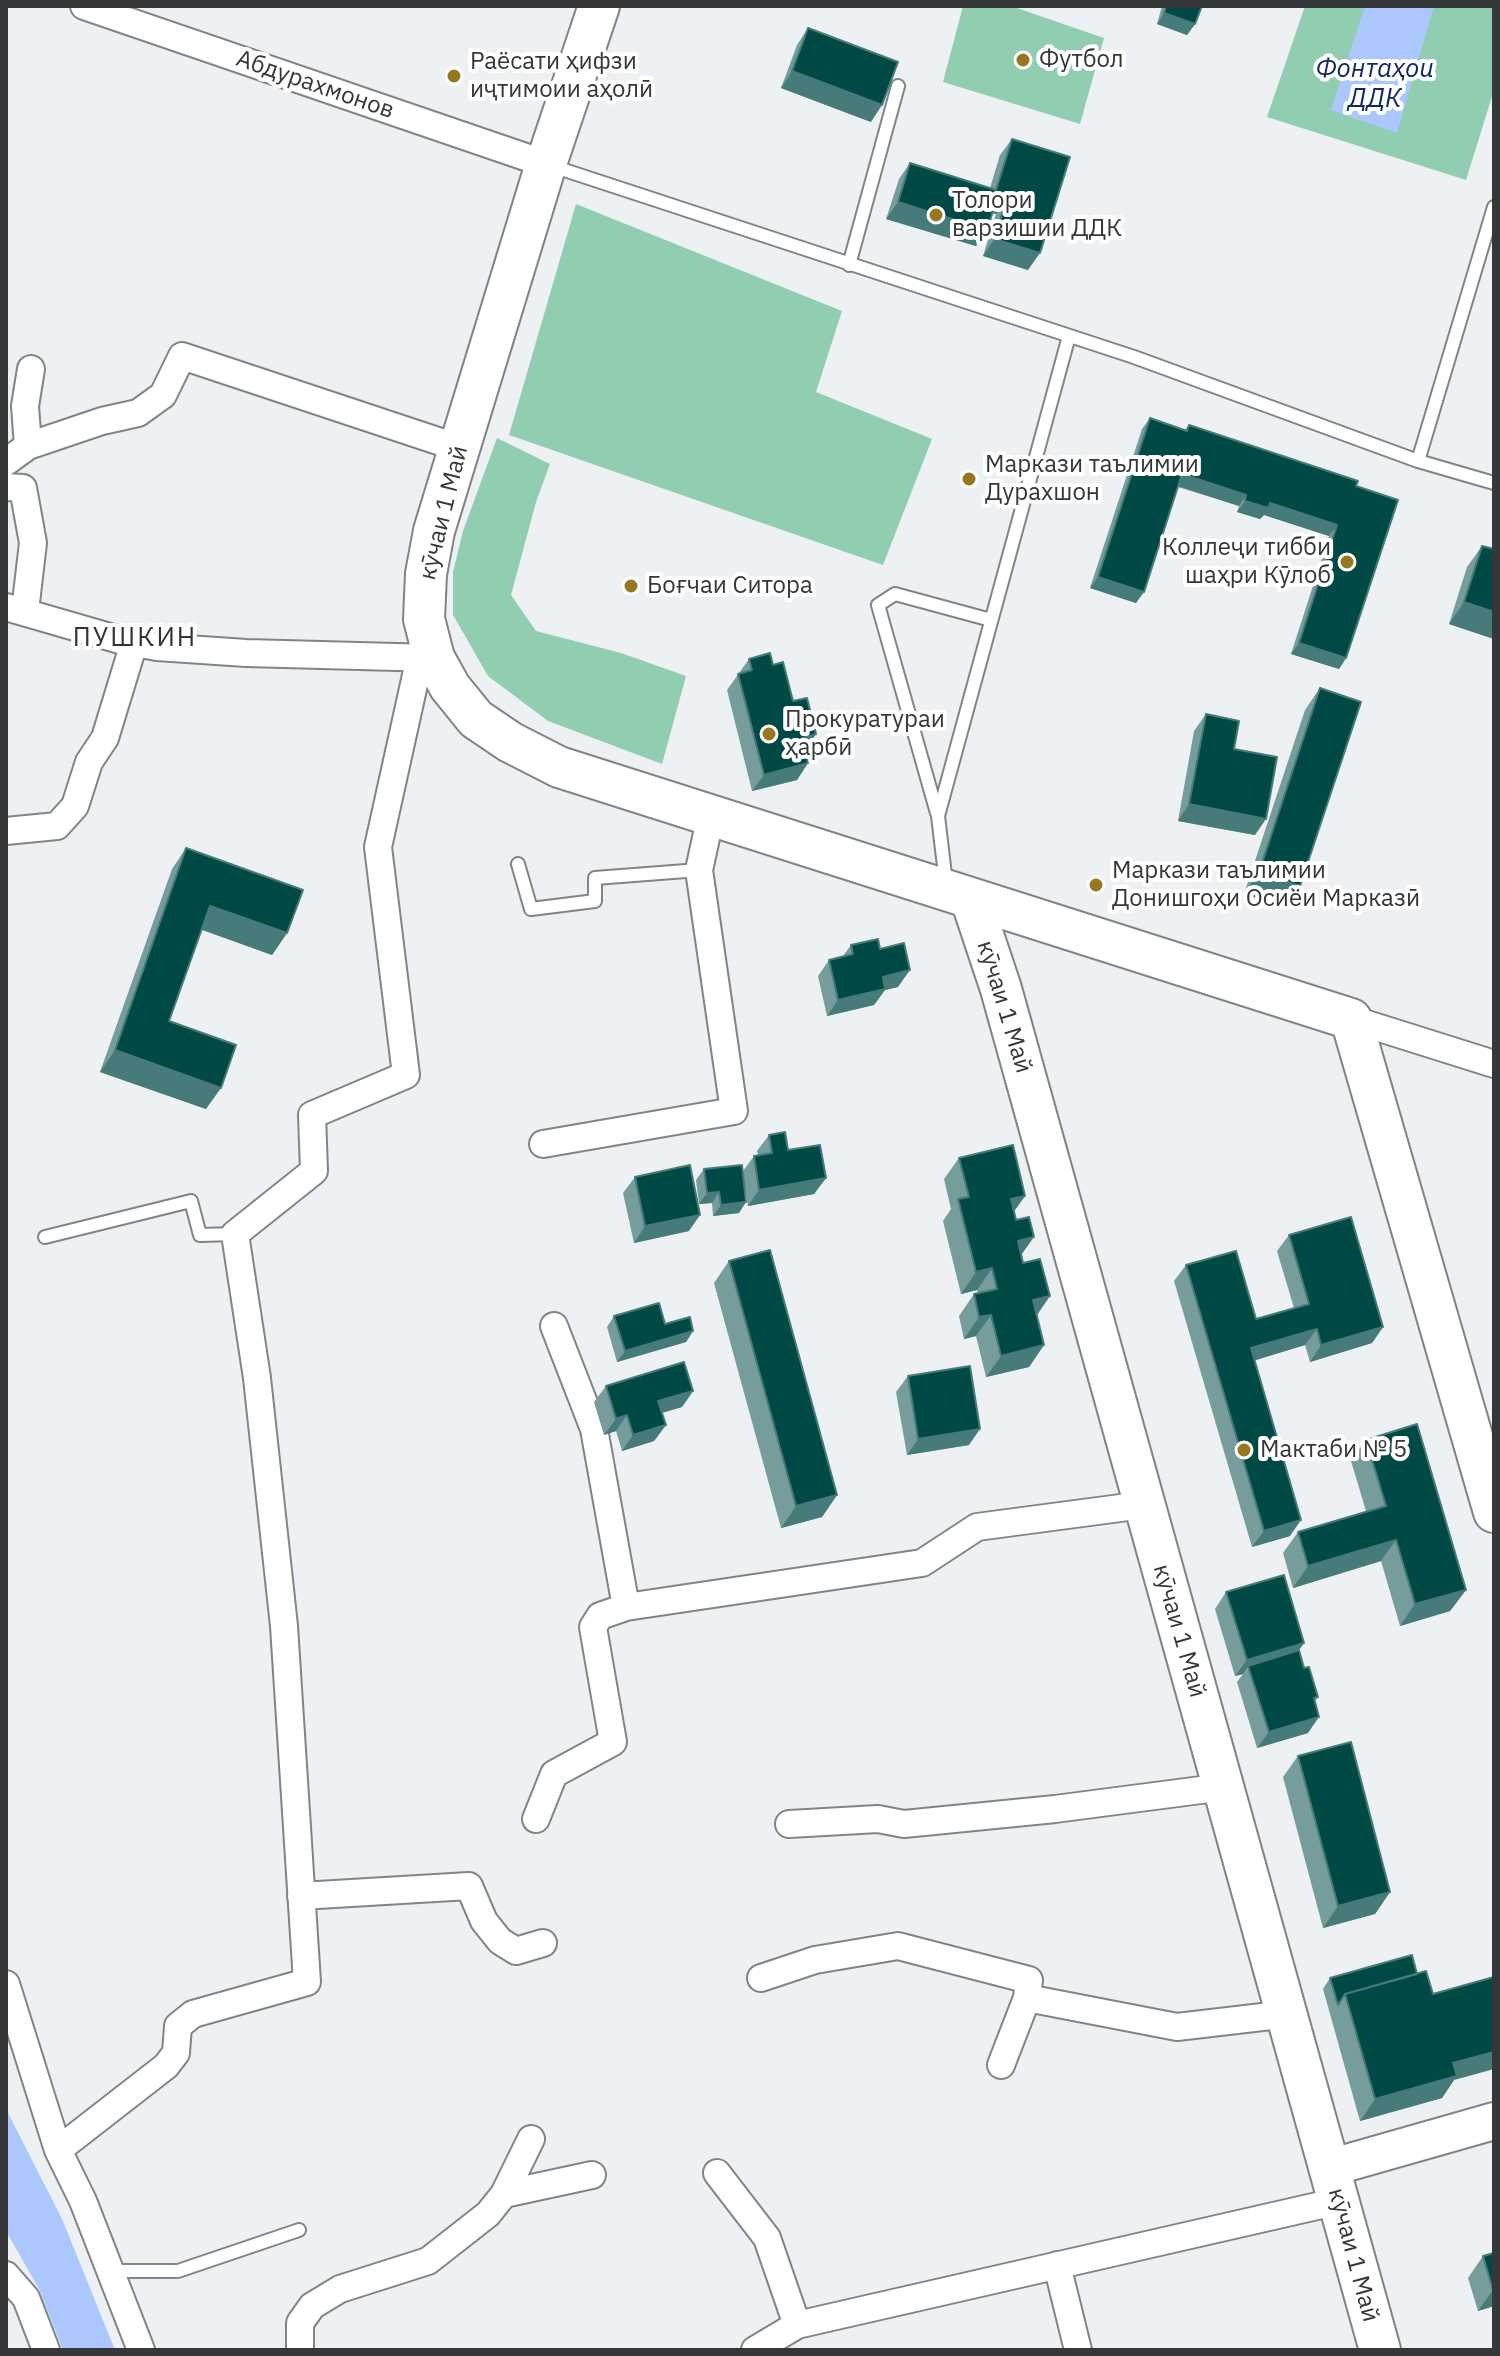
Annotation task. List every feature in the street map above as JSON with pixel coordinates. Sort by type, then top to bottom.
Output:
[{"type":"main road","name":"кӯчаи 1 Май","points":[[599,6],[546,164],[434,531],[426,574],[424,619],[427,658],[476,719],[510,742],[559,767],[959,895],[1001,989],[1380,2350]]},
{"type":"main road","points":[[959,895],[1351,1019],[1494,1512]]},
{"type":"street","name":"Абдурахмонов","points":[[84,6],[546,164]]},
{"type":"street","points":[[6,462],[28,446],[102,421],[138,413],[163,395],[182,356],[459,448]]},
{"type":"street","points":[[28,446],[25,406],[31,369]]},
{"type":"street","points":[[6,487],[23,488],[33,543],[16,609],[157,647],[427,658],[378,847],[406,1075],[312,1115],[314,1171],[235,1234],[257,1378],[284,1626],[307,1982],[193,2014],[178,2026],[176,2053],[166,2066],[58,2150]]},
{"type":"street","points":[[6,831],[57,826],[75,806],[89,762],[105,738],[134,643]]},
{"type":"street","points":[[543,1144],[734,1111],[699,870],[711,815]]},
{"type":"street","points":[[1351,1019],[1494,1064]]},
{"type":"street","points":[[554,1326],[594,1429],[626,1607]]},
{"type":"street","points":[[536,1819],[554,1774],[613,1742],[593,1627],[600,1616],[626,1607],[922,1563],[977,1527],[1143,1505]]},
{"type":"street","points":[[789,1824],[878,1819],[904,1824],[1055,1809],[1224,1787]]},
{"type":"street","points":[[301,1896],[469,1886],[484,1921],[500,1941],[516,1951],[543,1943]]},
{"type":"street","points":[[761,1978],[815,1960],[898,1946],[1029,1980],[1027,1998],[1001,2065]]},
{"type":"street","points":[[6,1984],[58,2150],[83,2201],[141,2350]]},
{"type":"street","points":[[1027,1998],[1177,2027],[1288,2014]]},
{"type":"street","points":[[755,2350],[793,2335],[1057,2265],[1334,2185],[1494,2121]]},
{"type":"street","points":[[300,2350],[300,2323],[312,2306],[340,2289],[428,2261],[488,2214],[504,2194],[531,2139]]},
{"type":"street","points":[[717,2173],[767,2238],[793,2335]]},
{"type":"street","points":[[504,2194],[592,2175]]},
{"type":"street","points":[[1057,2265],[1078,2350]]},
{"type":"street","points":[[6,2275],[26,2298],[46,2350]]},
{"type":"lane","points":[[849,265],[898,86]]},
{"type":"lane","points":[[546,164],[1134,357],[1418,461],[1494,483]]},
{"type":"lane","points":[[1418,461],[1494,207]]},
{"type":"lane","points":[[938,816],[1069,336]]},
{"type":"lane","points":[[959,895],[878,605],[895,594],[991,620]]},
{"type":"lane","points":[[518,864],[531,909],[595,901],[595,878],[699,870]]},
{"type":"lane","points":[[45,1237],[191,1201],[200,1235],[235,1234]]},
{"type":"lane","points":[[110,2271],[178,2271],[299,2230]]},
{"type":"green space","name":"Футбол","points":[[963,6],[1011,6],[1104,38],[1080,124],[943,82]]},
{"type":"green space","points":[[1305,6],[1494,6],[1494,90],[1466,180],[1267,117]]},
{"type":"green space","points":[[576,204],[842,311],[816,392],[932,439],[883,565],[509,435]]},
{"type":"green space","points":[[497,438],[550,464],[536,502],[511,595],[536,631],[621,653],[686,676],[662,764],[548,721],[488,676],[453,615],[453,572],[463,531]]},
{"type":"water","name":"Фонтаҳои ДДК","points":[[1365,6],[1434,6],[1397,133],[1331,110]]},
{"type":"water","points":[[6,2109],[62,2219],[115,2350],[63,2350],[39,2289],[6,2231]]},
{"type":"building","points":[[1166,6],[1202,6],[1195,24],[1164,13]]},
{"type":"building","points":[[808,28],[898,62],[882,105],[792,71]]},
{"type":"building","points":[[1012,139],[1070,157],[1040,253],[994,239],[1007,198],[998,195],[987,230],[898,202],[910,163],[996,190]]},
{"type":"building","name":"Коллеҷи тибби шаҳри Кӯлоб","points":[[1150,418],[1187,431],[1189,425],[1358,481],[1356,486],[1398,500],[1346,658],[1299,643],[1337,525],[1270,503],[1268,508],[1245,501],[1246,495],[1182,474],[1144,592],[1098,577]]},
{"type":"building","points":[[1482,546],[1494,549],[1494,612],[1464,602]]},
{"type":"building","name":"Прокуратураи ҳарбӣ","points":[[770,653],[773,665],[783,662],[793,701],[807,698],[816,734],[802,738],[808,763],[764,775],[738,674],[752,670],[749,659]]},
{"type":"building","points":[[1320,688],[1361,702],[1300,886],[1259,872]]},
{"type":"building","points":[[1206,714],[1239,721],[1234,749],[1277,757],[1266,819],[1189,804]]},
{"type":"building","points":[[186,848],[303,890],[287,933],[210,906],[169,1021],[236,1045],[221,1088],[115,1050]]},
{"type":"building","points":[[878,939],[880,949],[904,943],[910,970],[883,977],[885,989],[838,1000],[829,960],[853,954],[851,945]]},
{"type":"building","points":[[785,1132],[788,1150],[820,1145],[826,1178],[759,1190],[754,1156],[772,1153],[769,1135]]},
{"type":"building","points":[[1013,1145],[1025,1196],[1011,1199],[1016,1220],[1029,1217],[1034,1237],[1018,1241],[1023,1263],[1040,1259],[1050,1296],[1033,1300],[1044,1345],[1001,1356],[991,1315],[979,1317],[974,1294],[997,1289],[992,1268],[976,1272],[958,1199],[969,1197],[959,1158]]},
{"type":"building","points":[[690,1165],[700,1215],[645,1226],[635,1177]]},
{"type":"building","points":[[742,1165],[746,1202],[721,1205],[719,1192],[707,1193],[704,1169]]},
{"type":"building","name":"Мактаби № 5","points":[[1351,1217],[1383,1327],[1321,1345],[1317,1329],[1251,1348],[1301,1520],[1264,1531],[1186,1265],[1236,1251],[1256,1319],[1309,1304],[1289,1235]]},
{"type":"building","points":[[770,1250],[837,1495],[796,1506],[729,1261]]},
{"type":"building","points":[[659,1303],[665,1324],[690,1317],[693,1331],[625,1351],[614,1316]]},
{"type":"building","points":[[684,1362],[693,1391],[658,1401],[666,1425],[633,1435],[627,1415],[616,1419],[606,1386]]},
{"type":"building","points":[[970,1366],[980,1429],[918,1439],[908,1376]]},
{"type":"building","points":[[1417,1424],[1466,1590],[1415,1604],[1396,1540],[1308,1566],[1298,1532],[1386,1506],[1366,1440]]},
{"type":"building","points":[[1284,1575],[1304,1643],[1247,1660],[1226,1592]]},
{"type":"building","points":[[1299,1650],[1304,1668],[1309,1667],[1318,1697],[1314,1698],[1319,1717],[1269,1732],[1248,1666]]},
{"type":"building","points":[[1351,1742],[1390,1892],[1338,1906],[1298,1756]]},
{"type":"building","points":[[1412,1955],[1417,1974],[1345,1994],[1338,2005],[1330,1978]]},
{"type":"building","points":[[1426,1971],[1433,1994],[1494,1977],[1494,2052],[1453,2063],[1457,2076],[1375,2099],[1345,1994]]},
{"type":"building","points":[[1494,2253],[1494,2289],[1493,2290],[1483,2256]]},
{"type":"place","name":"Футбол","points":[[1023,60]]},
{"type":"place","name":"Раёсати ҳифзи иҷтимоии аҳолӣ","points":[[454,76]]},
{"type":"place","name":"Толори варзишии ДДК","points":[[936,215]]},
{"type":"place","name":"Маркази таълимии Дурахшон","points":[[969,479]]},
{"type":"place","name":"Коллеҷи тибби шаҳри Кӯлоб","points":[[1347,562]]},
{"type":"place","name":"Боғчаи Ситора","points":[[631,586]]},
{"type":"place","name":"Прокуратураи ҳарбӣ","points":[[769,734]]},
{"type":"place","name":"Маркази таълимии Донишгоҳи Осиёи Марказӣ","points":[[1096,885]]},
{"type":"place","name":"Мактаби № 5","points":[[1244,1450]]},
{"type":"district","name":"ПУШКИН","points":[[135,638]]}]
